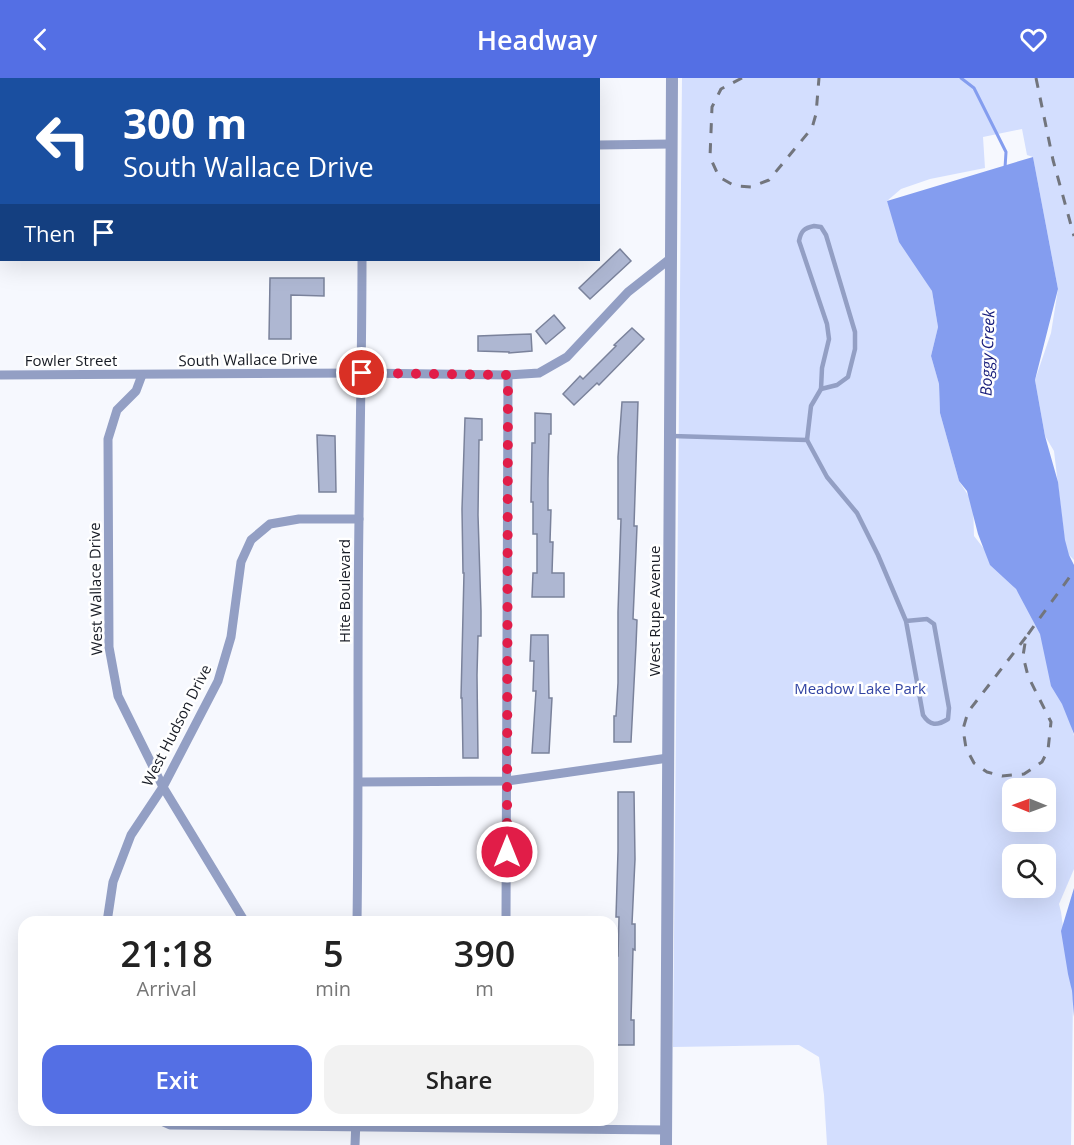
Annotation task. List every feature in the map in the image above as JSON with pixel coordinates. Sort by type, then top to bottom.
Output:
[{"type":"street","name":"West Rupe Avenue","points":[[666,1145],[672,78]]},
{"type":"street","points":[[600,145],[671,144]]},
{"type":"street","name":"South Wallace Drive","points":[[142,375],[362,373],[508,375],[539,373],[567,357],[628,292],[671,258]]},
{"type":"street","name":"Hite Boulevard","points":[[357,916],[360,782],[359,519],[362,261]]},
{"type":"street","name":"Fowler Street","points":[[0,375],[142,375]]},
{"type":"street","name":"West Wallace Drive","points":[[142,375],[136,391],[117,410],[108,439],[109,647],[118,696],[163,787],[241,916]]},
{"type":"street","points":[[506,916],[508,375]]},
{"type":"street","name":"West Hudson Drive","points":[[108,916],[113,882],[131,835],[163,787],[218,681],[231,637],[241,562],[251,540],[270,524],[299,519],[359,519]]},
{"type":"street","points":[[360,782],[507,781],[668,758]]},
{"type":"street","points":[[355,1145],[356,1126]]},
{"type":"street","points":[[559,1126],[666,1130]]},
{"type":"lane","points":[[821,389],[837,385],[848,377],[855,349],[855,332],[826,236],[821,227],[814,226],[806,228],[801,233],[799,241],[828,324],[829,339],[822,368],[821,389],[811,406],[807,440],[827,477],[857,513],[878,555],[906,621],[923,715],[927,721],[935,725],[948,719],[950,708],[934,624],[927,619],[906,621]]},
{"type":"lane","points":[[670,436],[807,440]]},
{"type":"green space","name":"Meadow Lake Park","points":[[682,78],[1074,78],[1074,560],[1066,552],[1054,451],[1045,436],[1035,380],[1051,333],[1058,289],[1033,157],[1027,155],[1022,129],[983,137],[985,168],[930,179],[901,189],[887,201],[913,259],[932,291],[938,327],[931,356],[939,384],[940,413],[959,481],[973,503],[974,536],[1033,611],[1060,685],[1074,736],[1074,869],[1059,904],[1073,999],[1071,1145],[827,1145],[819,1057],[799,1045],[673,1047]]},
{"type":"water","points":[[1033,157],[1058,289],[1035,380],[1045,436],[1058,482],[1065,540],[1074,565],[1074,734],[1062,704],[1051,686],[1040,634],[1016,589],[990,565],[978,534],[967,491],[959,481],[940,413],[939,384],[931,356],[938,327],[932,291],[899,242],[887,201]]},
{"type":"water","points":[[1074,888],[1074,1017],[1072,991],[1061,931]]},
{"type":"building","points":[[620,249],[631,261],[590,299],[579,288]]},
{"type":"building","points":[[270,278],[324,278],[324,296],[291,295],[291,339],[269,339]]},
{"type":"building","points":[[554,315],[565,328],[546,344],[536,331]]},
{"type":"building","points":[[632,328],[644,339],[599,385],[597,383],[574,405],[563,394],[580,376],[583,379]]},
{"type":"building","points":[[531,334],[532,351],[509,353],[478,351],[478,336]]},
{"type":"building","points":[[622,402],[638,402],[634,526],[637,526],[633,619],[637,620],[631,742],[614,742],[618,683],[621,519],[618,519],[618,457]]},
{"type":"building","points":[[535,413],[551,414],[548,510],[551,510],[552,573],[564,573],[564,597],[532,597],[533,573],[537,573],[537,534],[533,534],[533,502],[531,502]]},
{"type":"building","points":[[465,418],[482,419],[482,440],[479,440],[478,515],[481,636],[478,636],[477,675],[478,758],[463,758],[462,509]]},
{"type":"building","points":[[317,435],[335,436],[336,492],[319,492]]},
{"type":"building","points":[[531,635],[548,635],[549,698],[552,698],[549,753],[532,753],[536,691],[533,691],[534,661],[530,661]]},
{"type":"building","points":[[618,792],[634,792],[635,859],[632,924],[635,924],[635,950],[633,949],[631,1020],[634,1020],[634,1045],[618,1045],[619,917],[616,916]]},
{"type":"waterway","name":"Boggy Creek","points":[[961,78],[974,88],[1006,152],[1005,168]]},
{"type":"railway","points":[[742,78],[721,89],[712,107],[710,157],[719,177],[735,186],[751,187],[769,180],[812,128],[816,114],[819,78]]},
{"type":"railway","points":[[1036,78],[1053,160],[1074,236]]},
{"type":"railway","points":[[1026,637],[968,712],[963,729],[966,748],[974,763],[987,772],[1002,776],[1024,774],[1042,762],[1048,750],[1051,722],[1028,676],[1023,656],[1026,637],[1074,571]]},
{"type":"route","points":[[362,373],[508,375],[507,852]]}]
